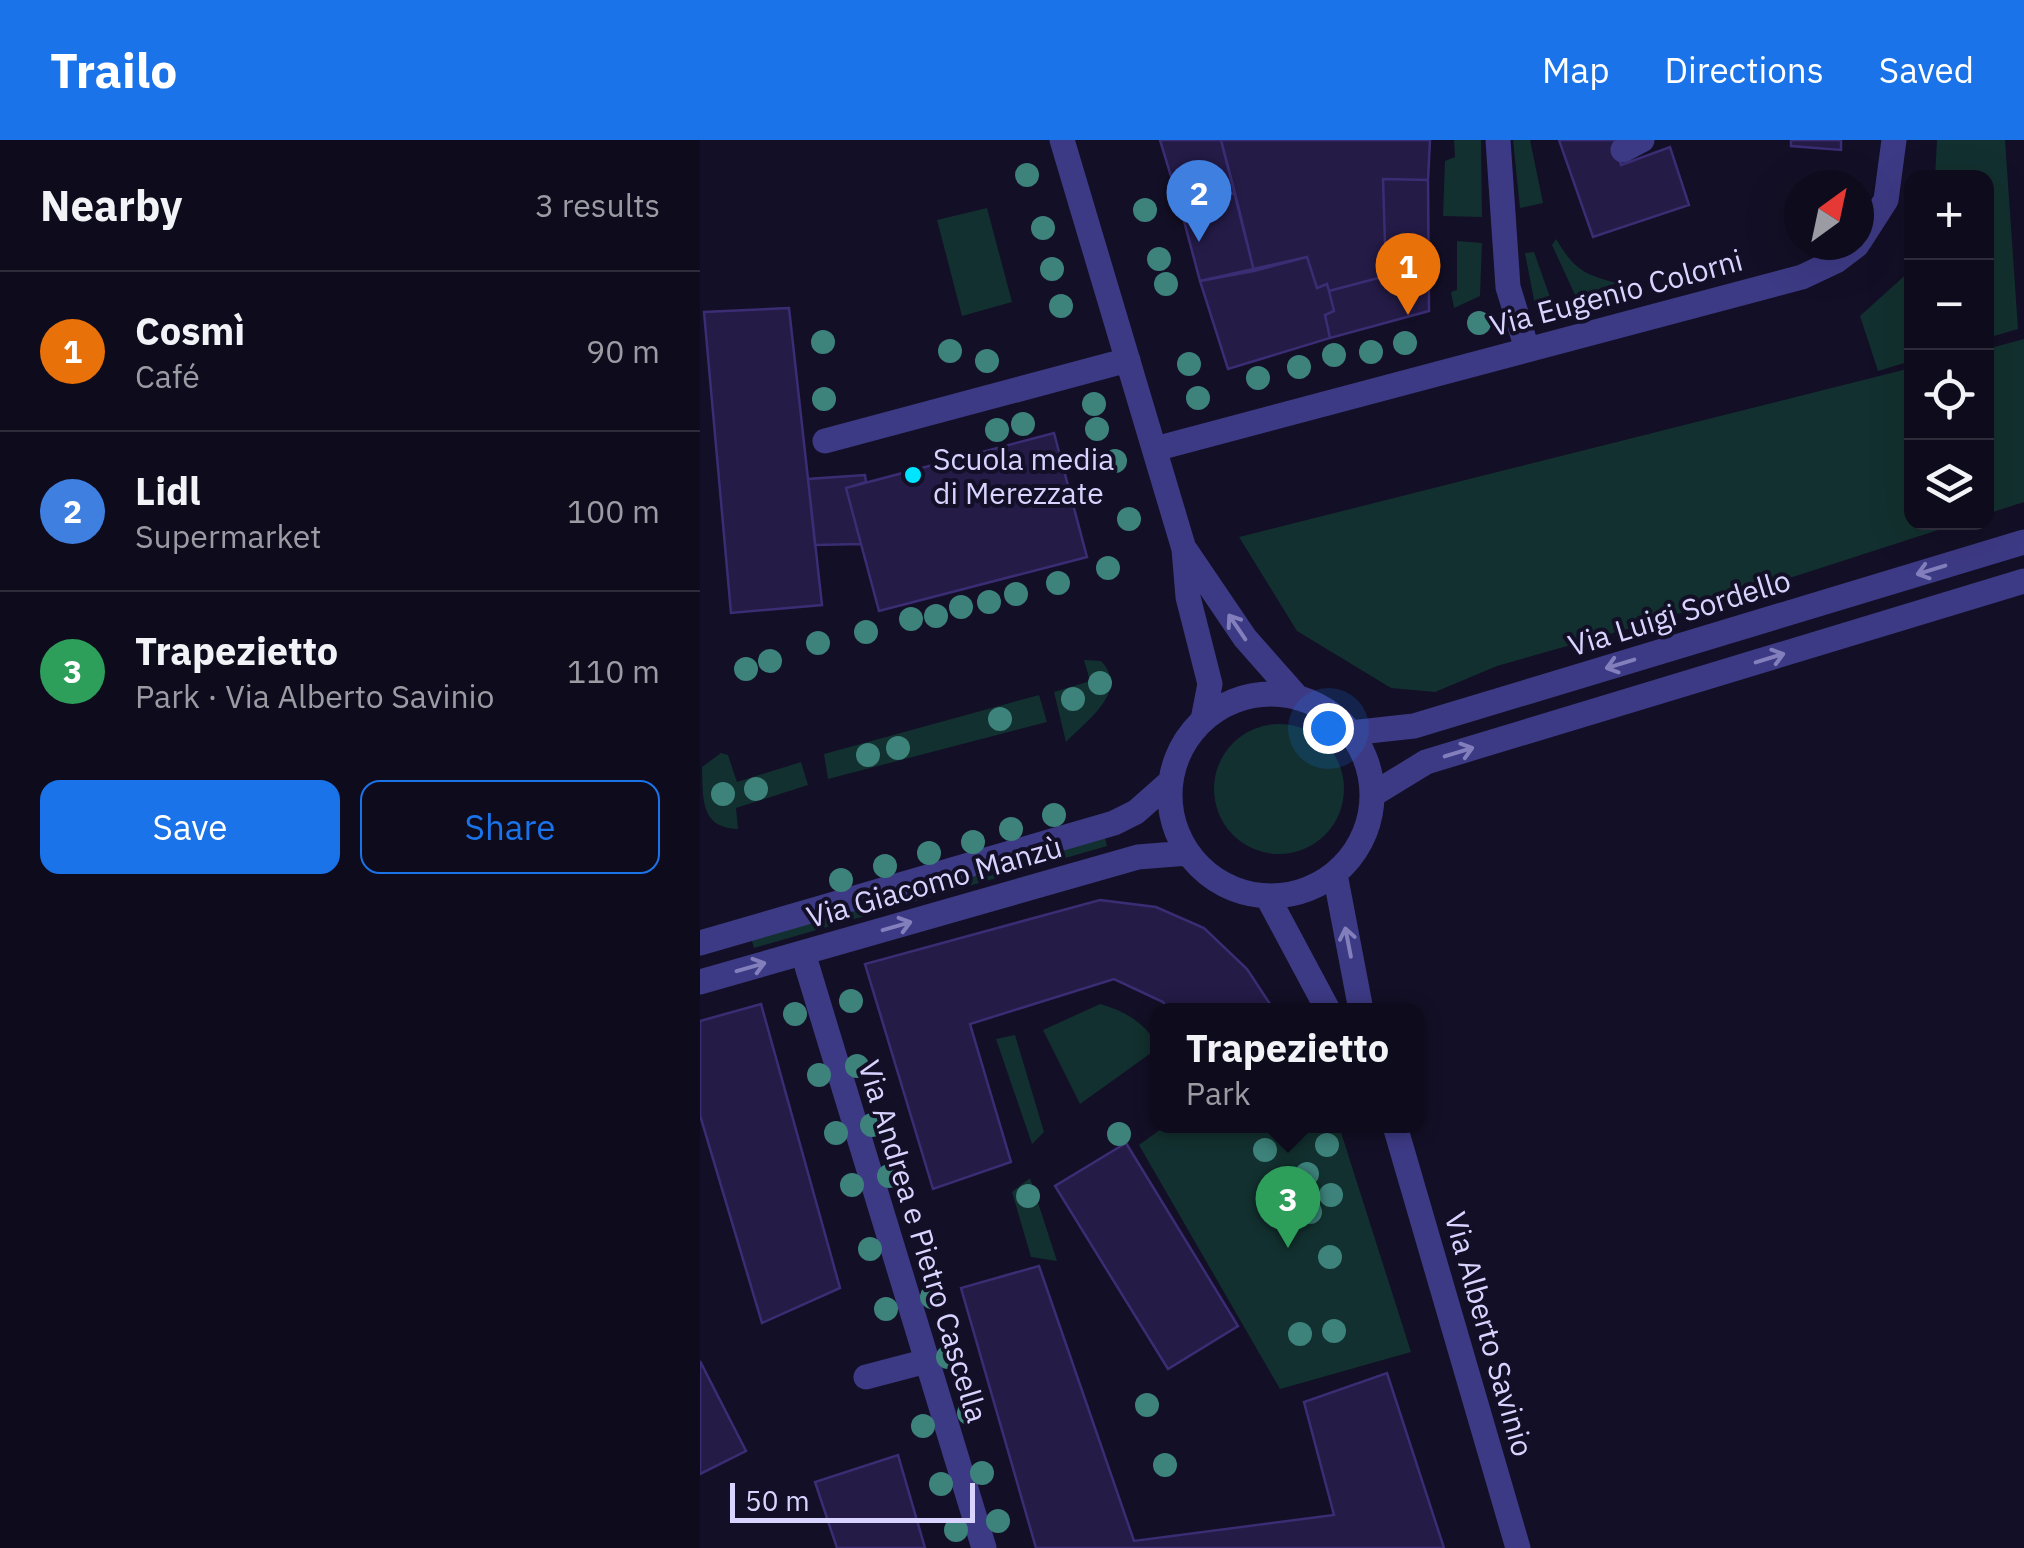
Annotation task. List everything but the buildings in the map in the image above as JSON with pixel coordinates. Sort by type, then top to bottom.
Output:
[{"type":"street","points":[[1062,140],[1184,549],[1188,597],[1210,684],[1203,720]]},
{"type":"street","points":[[1498,140],[1508,287],[1527,350]]},
{"type":"street","name":"Via Eugenio Colorni","points":[[1874,219],[1886,200],[1894,140]]},
{"type":"street","name":"Via Eugenio Colorni","points":[[1154,449],[1802,277],[1836,260]]},
{"type":"street","points":[[825,441],[1128,360]]},
{"type":"street","name":"Via Luigi Sordello","points":[[1350,733],[1414,726],[2024,542]]},
{"type":"street","points":[[1184,549],[1244,638],[1298,698],[1327,712],[1350,733],[1370,773],[1372,795],[1366,830],[1348,861],[1335,874],[1303,892],[1267,896],[1245,893],[1222,884],[1188,853],[1170,806],[1171,782],[1182,748],[1203,720],[1238,700],[1257,696],[1298,698]]},
{"type":"street","points":[[1372,795],[1426,762],[2024,581]]},
{"type":"street","name":"Via Giacomo Manzù","points":[[700,943],[1114,823],[1136,812],[1171,782]]},
{"type":"street","name":"Via Giacomo Manzù","points":[[700,982],[1138,857],[1188,853]]},
{"type":"street","points":[[1335,874],[1360,1003]]},
{"type":"street","points":[[1267,896],[1324,1003]]},
{"type":"street","name":"Via Andrea e Pietro Cascella","points":[[803,953],[984,1548]]},
{"type":"street","name":"Via Alberto Savinio","points":[[1396,1133],[1518,1548]]},
{"type":"street","points":[[866,1377],[927,1361]]},
{"type":"green space","points":[[1454,140],[1481,140],[1482,217],[1443,216],[1445,161],[1455,157]]},
{"type":"green space","points":[[1513,140],[1530,140],[1543,203],[1520,208]]},
{"type":"green space","points":[[1937,140],[2005,140],[2018,329],[1994,336],[1994,170],[1935,170]]},
{"type":"green space","points":[[987,208],[1012,302],[962,316],[937,220]]},
{"type":"green space","points":[[1556,239],[1581,269],[1617,283],[1576,297],[1552,245]]},
{"type":"green space","points":[[1457,241],[1482,243],[1480,296],[1454,308],[1451,292],[1457,290]]},
{"type":"green space","points":[[1534,252],[1551,300],[1535,305],[1525,253]]},
{"type":"green space","points":[[1904,276],[1904,363],[1878,371],[1860,316]]},
{"type":"green space","points":[[2024,339],[2024,502],[1994,512],[1994,350]]},
{"type":"green space","points":[[1904,370],[1904,530],[1938,530],[1659,620],[1497,666],[1435,692],[1391,688],[1297,631],[1239,537]]},
{"type":"green space","points":[[1084,660],[1101,661],[1111,683],[1094,715],[1066,742],[1054,692],[1090,681]]},
{"type":"green space","points":[[1039,695],[1047,722],[828,779],[824,754]]},
{"type":"green space","points":[[1279,724],[1304,729],[1325,743],[1339,764],[1344,789],[1339,814],[1325,835],[1304,849],[1279,854],[1254,849],[1233,835],[1219,814],[1214,789],[1219,764],[1233,743],[1254,729]]},
{"type":"green space","points":[[721,753],[728,755],[737,782],[801,762],[808,785],[736,808],[738,829],[726,827],[710,817],[703,790],[702,767]]},
{"type":"green space","points":[[1105,838],[1107,846],[754,948],[751,938]]},
{"type":"green space","points":[[1100,1004],[1118,1010],[1148,1032],[1150,1054],[1080,1104],[1043,1030]]},
{"type":"green space","points":[[1015,1035],[1044,1132],[1032,1144],[996,1039]]},
{"type":"green space","points":[[1155,1133],[1341,1133],[1411,1352],[1280,1389],[1139,1145]]},
{"type":"green space","points":[[1030,1178],[1057,1261],[1031,1257],[1012,1192]]},
{"type":"place","name":"Lidl","points":[[1199,242]]},
{"type":"place","name":"Cosmì","points":[[1408,315]]},
{"type":"place","name":"Scuola media di Merezzate","points":[[913,475]]},
{"type":"place","name":"Trapezietto","points":[[1288,1248]]}]
